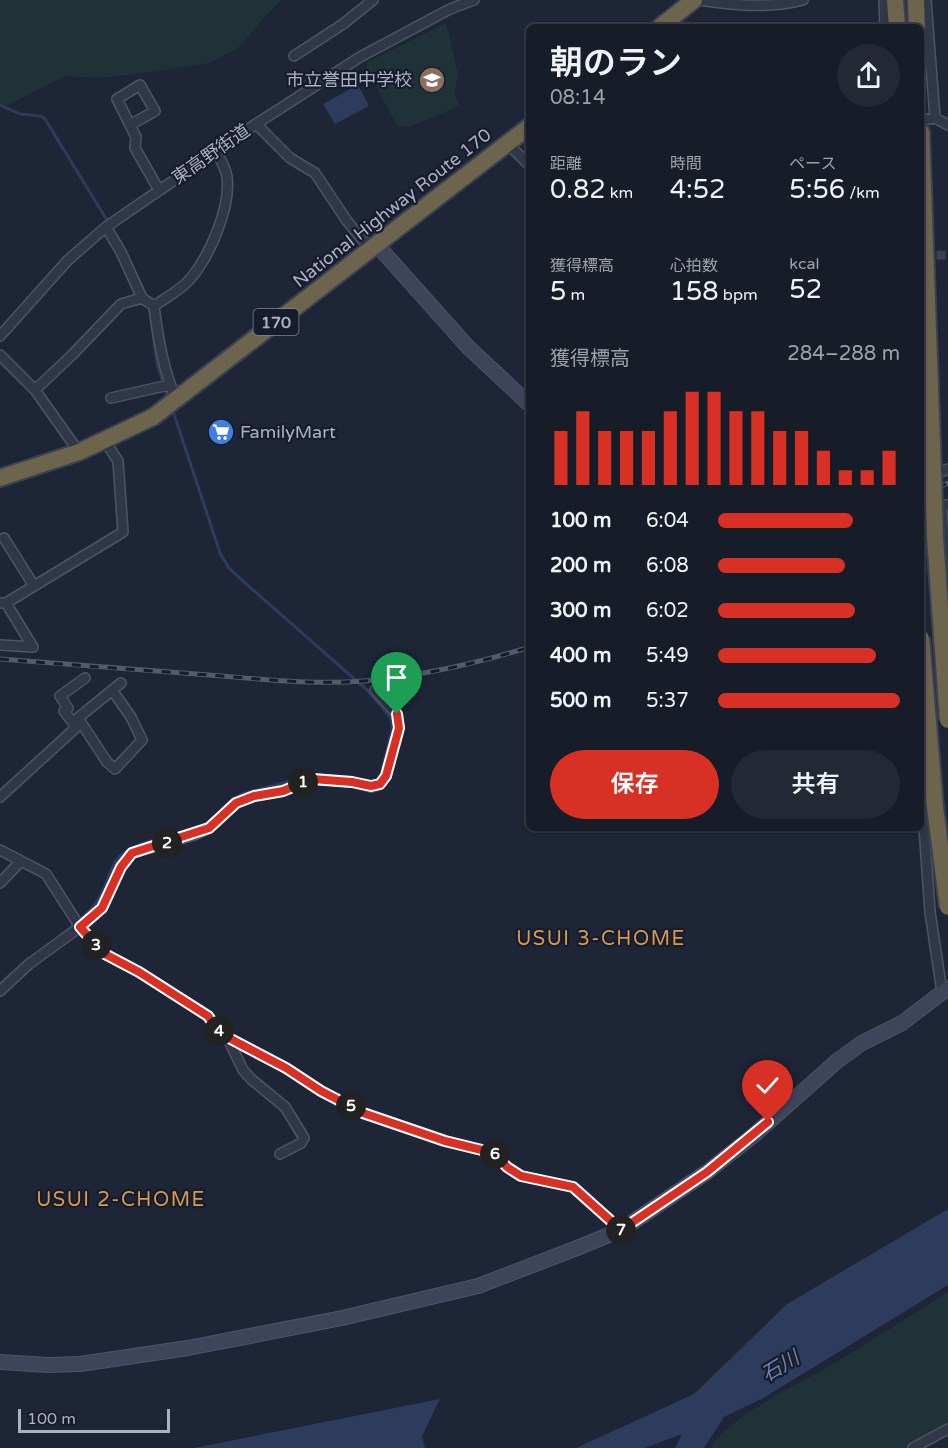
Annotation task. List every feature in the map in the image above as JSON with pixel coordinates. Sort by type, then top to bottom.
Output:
[{"type":"highway","points":[[664,24],[697,0]]},
{"type":"highway","points":[[895,0],[897,24]]},
{"type":"highway","points":[[915,0],[917,24]]},
{"type":"highway","name":"National Highway Route 170","points":[[0,478],[79,452],[153,417],[173,392],[373,246],[526,129]]},
{"type":"highway","points":[[924,220],[935,537],[948,720]]},
{"type":"highway","points":[[924,674],[935,807],[948,907]]},
{"type":"street","points":[[294,56],[343,24],[373,0]]},
{"type":"street","name":"東高野街道","points":[[0,336],[68,261],[109,225],[256,124],[360,57],[452,4],[474,0]]},
{"type":"street","points":[[697,0],[732,5],[803,0]]},
{"type":"street","points":[[884,0],[885,24]]},
{"type":"street","points":[[926,0],[935,118]]},
{"type":"street","points":[[130,125],[154,111],[140,85],[117,99],[130,125],[136,137],[135,148],[159,190]]},
{"type":"street","points":[[924,120],[935,118],[948,125]]},
{"type":"street","points":[[256,124],[290,158],[315,174],[347,221],[468,347],[526,401]]},
{"type":"street","points":[[507,143],[526,162]]},
{"type":"street","points":[[154,306],[191,279],[223,216],[227,178],[216,151]]},
{"type":"street","points":[[109,225],[142,298],[154,306],[161,355],[173,392],[111,398]]},
{"type":"street","points":[[35,390],[121,304],[142,298]]},
{"type":"street","points":[[0,355],[35,390],[79,452]]},
{"type":"street","points":[[0,645],[33,647],[3,603],[123,532],[118,461],[105,441]]},
{"type":"street","points":[[924,509],[945,505],[948,604]]},
{"type":"street","points":[[4,538],[34,586]]},
{"type":"street","points":[[85,678],[60,696],[68,708],[64,711],[79,725],[115,769],[142,740],[131,717],[112,690]]},
{"type":"street","points":[[79,725],[78,718],[121,683]]},
{"type":"street","points":[[0,991],[29,964],[102,908],[121,867],[132,853],[209,828],[236,803],[254,796],[283,791],[312,779],[371,786],[380,784],[386,776],[399,728],[397,714],[375,690]]},
{"type":"street","points":[[0,796],[79,725]]},
{"type":"street","points":[[924,796],[948,809]]},
{"type":"street","points":[[0,1362],[80,1364],[188,1348],[342,1318],[478,1286],[621,1230],[707,1172],[754,1135],[845,1055],[862,1043],[902,1023],[945,990],[930,912],[924,831]]},
{"type":"street","points":[[0,850],[46,874],[80,927],[103,953],[139,972],[208,1016],[217,1029],[227,1037],[363,1113],[445,1141],[494,1153],[507,1167],[521,1176],[573,1187],[621,1230]]},
{"type":"street","points":[[0,883],[21,861]]},
{"type":"street","points":[[227,1037],[243,1070],[285,1107],[304,1138],[302,1143],[280,1154]]},
{"type":"street","points":[[913,1448],[948,1429]]},
{"type":"green space","points":[[0,0],[282,0],[238,48],[210,63],[100,78],[65,76],[4,107],[0,103]]},
{"type":"green space","points":[[446,23],[458,74],[455,95],[459,106],[410,127],[397,126],[366,67],[367,62]]},
{"type":"green space","points":[[948,1292],[948,1423],[907,1448],[710,1448],[720,1436],[748,1412],[846,1356]]},
{"type":"water","points":[[358,85],[369,106],[335,124],[323,104]]},
{"type":"water","name":"石川","points":[[948,1209],[948,1285],[765,1397],[724,1417],[704,1448],[675,1448],[682,1434],[645,1448],[576,1448],[694,1394],[787,1304]]},
{"type":"water","points":[[440,1399],[422,1436],[425,1448],[194,1448]]},
{"type":"waterway","points":[[0,105],[20,114],[41,116],[45,119],[121,243]]},
{"type":"waterway","points":[[134,271],[147,297]]},
{"type":"waterway","points":[[149,306],[157,363],[166,393]]},
{"type":"waterway","points":[[173,411],[220,553],[229,568],[367,690],[391,718],[392,730],[380,778]]},
{"type":"waterway","points":[[312,776],[319,774],[352,778]]},
{"type":"waterway","points":[[221,811],[232,799],[242,794],[302,778]]},
{"type":"waterway","points":[[0,984],[62,935],[96,903],[114,864],[122,854],[143,843],[183,834]]},
{"type":"tunnel","points":[[924,255],[948,255]]},
{"type":"railway","points":[[924,493],[948,483]]},
{"type":"railway","points":[[0,659],[267,680],[345,682],[427,673],[526,648]]},
{"type":"place","name":"市立誉田中学校","points":[[432,80]]},
{"type":"place","name":"FamilyMart","points":[[221,432]]},
{"type":"district","name":"USUI 3-CHOME","points":[[601,938]]},
{"type":"district","name":"USUI 2-CHOME","points":[[121,1199]]},
{"type":"route","points":[[397,714],[399,728],[386,776],[380,784],[371,786],[312,779],[283,791],[254,796],[236,803],[209,828],[194,835],[132,853],[121,867],[102,908],[80,927],[103,953],[139,972],[208,1016],[217,1029],[227,1037],[286,1068],[321,1091],[363,1113],[445,1141],[494,1153],[507,1167],[521,1176],[573,1187],[616,1223],[621,1230],[707,1172],[768,1122]]}]
